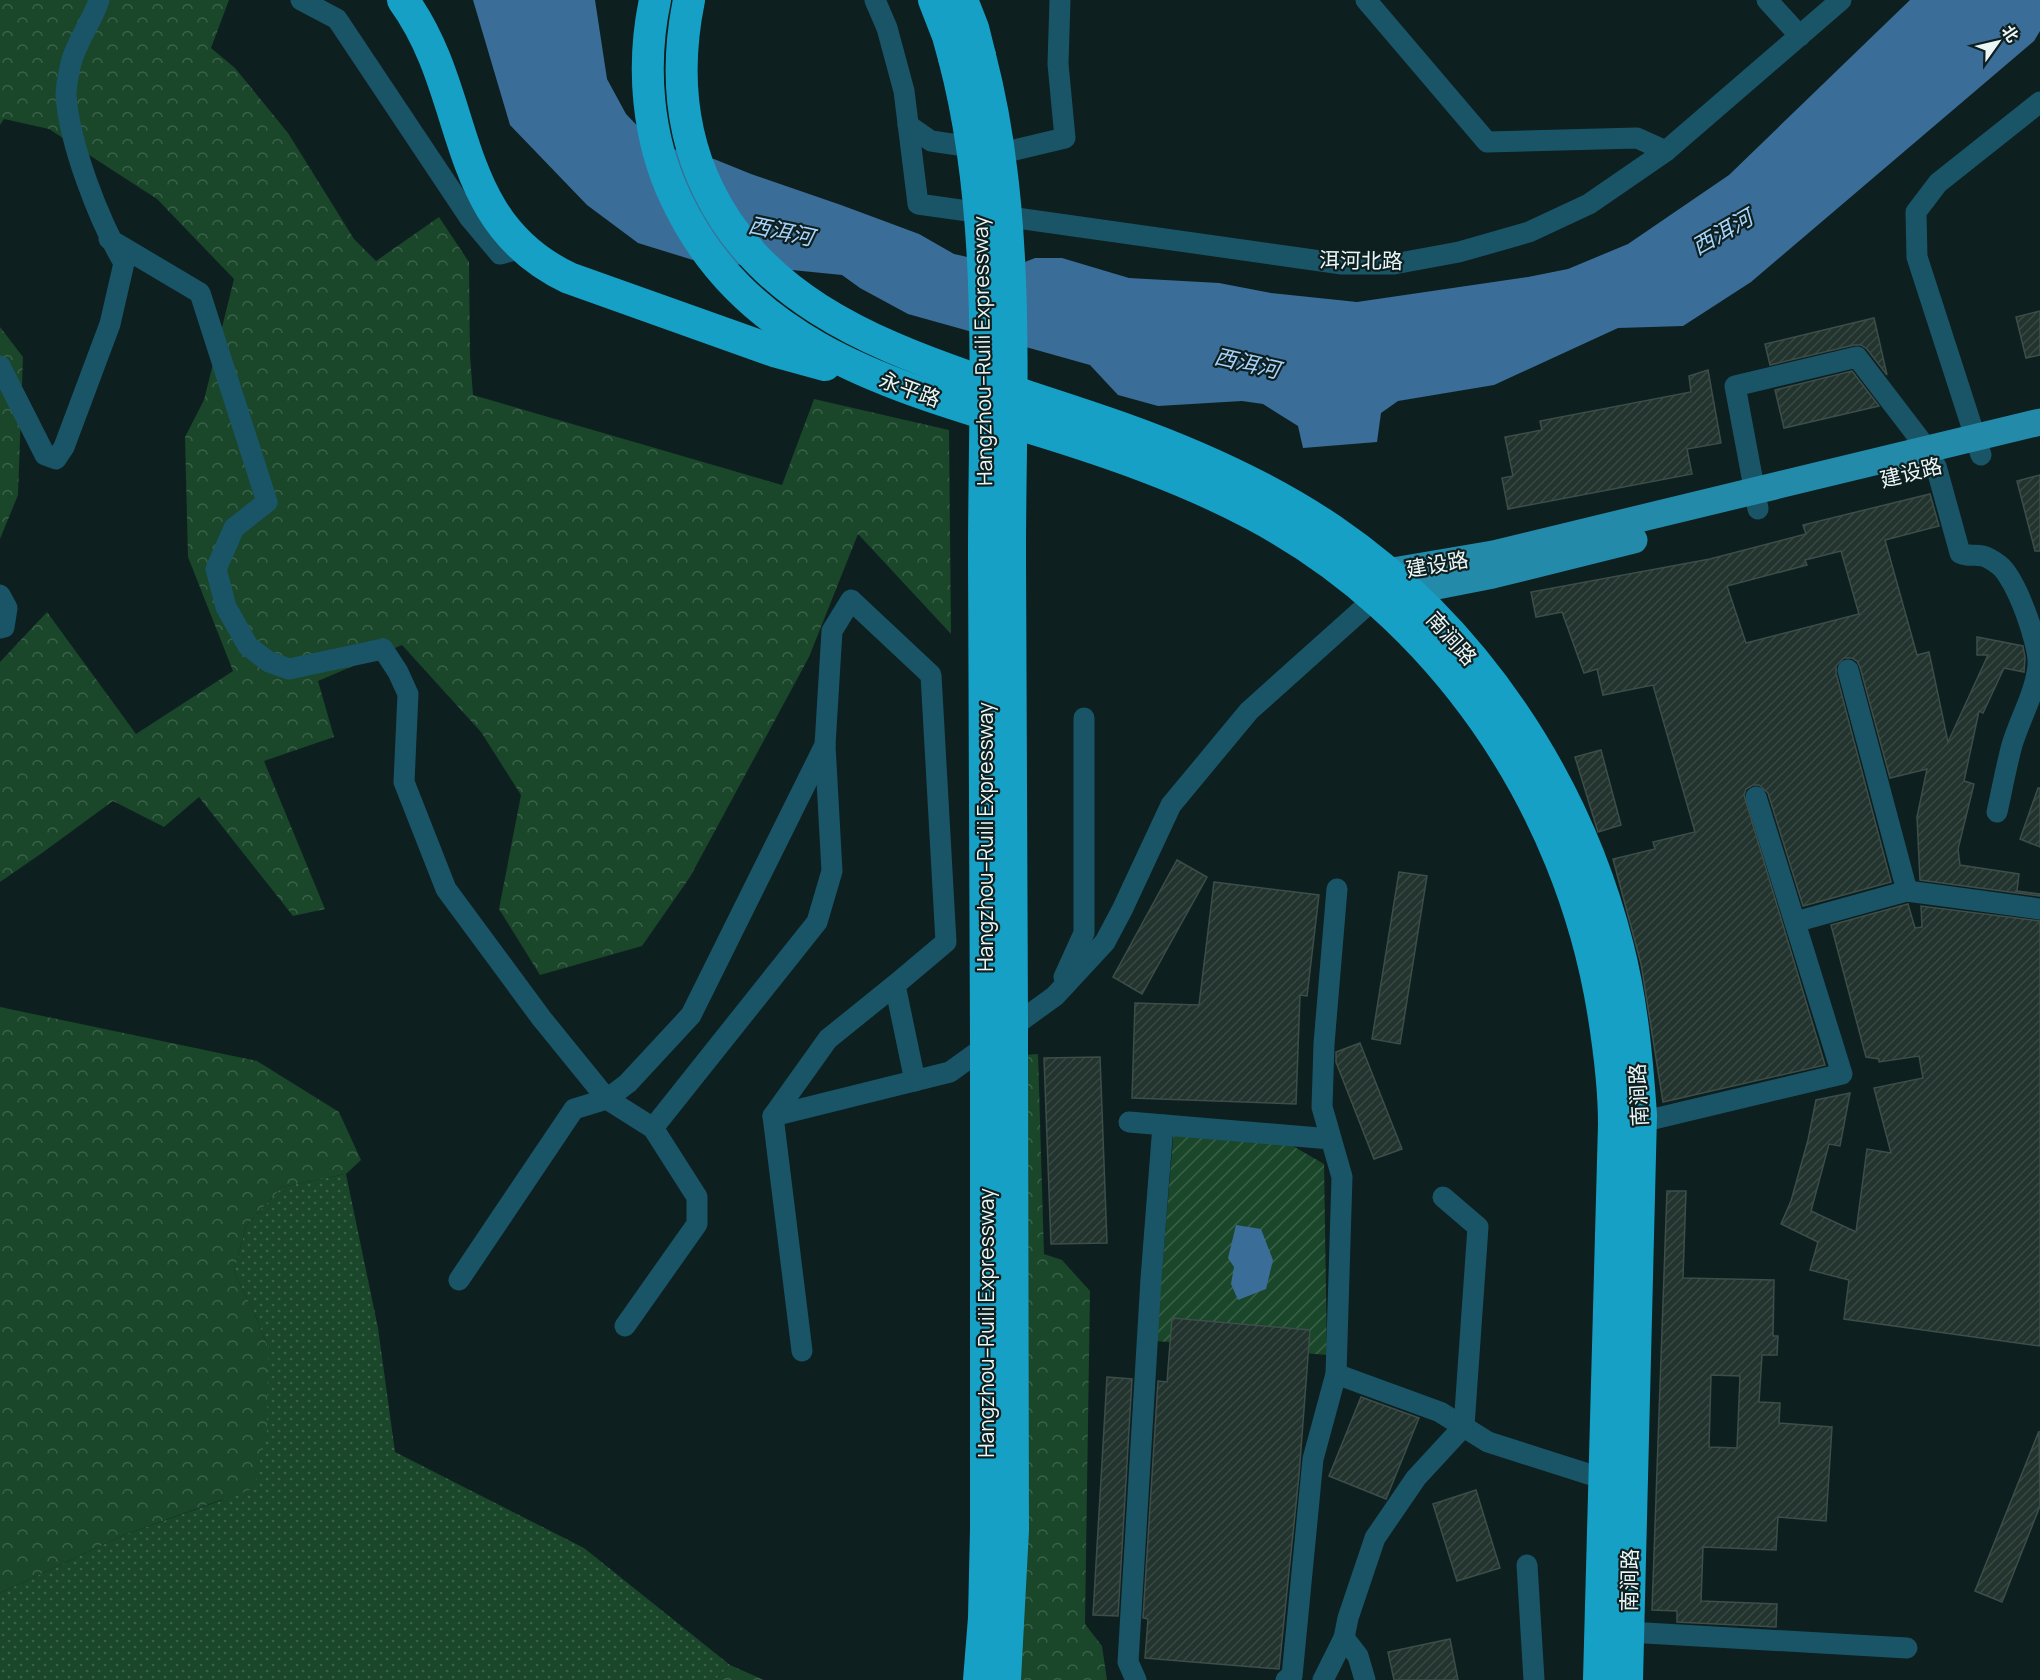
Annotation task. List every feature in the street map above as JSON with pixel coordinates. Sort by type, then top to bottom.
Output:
[{"type":"highway","points":[[403,0],[429,43],[445,84],[472,171],[483,196],[504,229],[522,248],[555,271],[774,351],[894,384],[1025,396]]},
{"type":"highway","name":"永平路","points":[[655,0],[649,45],[648,80],[651,116],[661,160],[686,220],[707,254],[734,285],[758,307],[804,341],[848,365],[894,384],[1105,452],[1199,488],[1286,533],[1348,576],[1391,585]]},
{"type":"highway","name":"永平路","points":[[689,0],[682,48],[681,80],[683,111],[700,174],[734,234],[752,255],[787,288],[822,313],[862,335],[918,359],[1143,436],[1218,466],[1300,509],[1333,531],[1391,585]]},
{"type":"highway","name":"Hangzhou–Ruili Expressway","points":[[934,0],[948,36],[967,57]]},
{"type":"highway","name":"Hangzhou–Ruili Expressway","points":[[962,0],[973,28],[961,85],[975,166],[980,224],[997,555],[1012,1019],[986,1078],[987,1529],[979,1680]]},
{"type":"highway","name":"Hangzhou–Ruili Expressway","points":[[997,555],[999,1048],[1013,1530],[1005,1680]]},
{"type":"highway","name":"南涧路","points":[[1391,585],[1451,634],[1501,696],[1544,762],[1580,833],[1608,909],[1627,987],[1634,1028],[1641,1122],[1627,1680]]},
{"type":"highway","name":"南涧路","points":[[1391,585],[1411,633],[1456,682],[1505,751],[1534,801],[1554,844],[1592,954],[1606,1032],[1614,1115],[1599,1680]]},
{"type":"main road","name":"建设路","points":[[1391,585],[1492,575],[1756,501],[1979,446],[2040,422]]},
{"type":"main road","name":"建设路","points":[[1979,446],[2040,440]]},
{"type":"street","points":[[0,366],[45,455],[56,459],[64,447],[110,324],[124,263],[110,239],[79,155],[70,125],[66,92],[72,61],[99,0]]},
{"type":"street","points":[[301,0],[337,19],[469,217],[500,254],[522,248]]},
{"type":"street","points":[[875,0],[887,28],[904,91],[908,126],[931,141],[1006,152],[1065,138],[1058,64],[1060,0]]},
{"type":"street","points":[[1366,0],[1487,142],[1637,138],[1666,151]]},
{"type":"street","points":[[1767,0],[1800,36]]},
{"type":"street","name":"洱河北路","points":[[908,126],[918,204],[1342,264],[1394,264],[1459,252],[1529,232],[1589,204],[1666,151],[1841,0]]},
{"type":"street","points":[[1979,446],[1917,257],[1916,212],[1938,183],[2040,102]]},
{"type":"street","points":[[110,239],[200,293],[204,304],[267,502],[234,528],[216,569],[226,607],[248,646],[269,662],[289,669],[383,649],[398,672],[408,694],[404,782],[446,889],[542,1019],[607,1099],[653,1128],[697,1197],[697,1224],[626,1326]]},
{"type":"street","points":[[1756,501],[1735,386],[1857,357],[1932,458],[1960,553],[1967,556],[1984,556],[2000,566],[2008,575],[2023,603],[2036,646],[2038,664],[2033,691],[2012,744],[1997,812]]},
{"type":"street","points":[[773,1116],[950,1072],[1055,996],[1105,942],[1171,805],[1249,711],[1391,585]]},
{"type":"street","points":[[0,595],[7,608],[4,627],[0,628]]},
{"type":"street","points":[[653,1128],[817,922],[832,871],[825,745],[832,632],[851,600],[931,675],[946,942],[828,1039],[773,1116],[802,1351]]},
{"type":"street","points":[[1848,670],[1907,891]]},
{"type":"street","points":[[1055,996],[1084,933],[1084,718]]},
{"type":"street","points":[[459,1280],[574,1109],[607,1099],[628,1083],[691,1015],[825,745]]},
{"type":"street","points":[[1641,1122],[1842,1074],[1756,797]]},
{"type":"street","points":[[1286,1680],[1292,1676],[1313,1459],[1336,1374],[1342,1177],[1322,1107],[1324,1044],[1337,889]]},
{"type":"street","points":[[1795,922],[1907,891],[2040,909]]},
{"type":"street","points":[[895,985],[915,1081]]},
{"type":"street","points":[[1130,1122],[1331,1139]]},
{"type":"street","points":[[1136,1680],[1128,1662],[1151,1279],[1163,1125]]},
{"type":"street","points":[[1323,1680],[1344,1638],[1348,1618],[1375,1538],[1416,1478],[1464,1426],[1478,1227],[1443,1197]]},
{"type":"street","points":[[1336,1374],[1440,1412],[1488,1442],[1604,1479]]},
{"type":"street","points":[[1527,1565],[1534,1680]]},
{"type":"street","points":[[1628,1632],[1907,1648]]},
{"type":"street","points":[[1344,1638],[1358,1656],[1365,1680]]},
{"type":"green space","points":[[0,0],[229,0],[211,48],[235,68],[288,133],[354,239],[376,261],[439,217],[469,262],[470,356],[473,395],[782,485],[814,399],[949,430],[951,634],[858,534],[809,657],[690,877],[642,946],[540,975],[499,909],[521,795],[481,732],[402,645],[318,681],[334,737],[264,761],[325,909],[293,916],[199,797],[164,827],[113,801],[0,882],[0,662],[47,612],[136,734],[233,671],[188,557],[185,437],[204,400],[234,279],[157,199],[49,129],[4,119],[0,125]]},
{"type":"green space","points":[[0,327],[23,357],[18,495],[0,539]]},
{"type":"green space","points":[[0,1007],[257,1061],[339,1112],[361,1160],[346,1174],[282,1187],[246,1226],[234,1272],[268,1347],[267,1431],[254,1488],[124,1535],[0,1593]]},
{"type":"green space","points":[[1038,1054],[1044,1254],[1062,1260],[1090,1291],[1085,1624],[1102,1646],[1107,1680],[1014,1680],[1023,1055]]},
{"type":"green space","points":[[1174,1127],[1286,1142],[1324,1164],[1327,1355],[1156,1341]]},
{"type":"green space","points":[[346,1174],[378,1328],[395,1452],[584,1548],[730,1665],[715,1680],[0,1680],[0,1593],[124,1535],[222,1500],[268,1347],[234,1272],[246,1226],[282,1187]]},
{"type":"green space","points":[[730,1665],[764,1680],[715,1680]]},
{"type":"water","name":"西洱河","points":[[473,0],[595,0],[607,79],[626,114],[650,139],[700,160],[714,159],[919,234],[954,254],[1012,267],[1035,258],[1062,258],[1129,278],[1219,283],[1271,293],[1357,302],[1568,269],[1628,244],[1729,175],[1910,0],[2040,0],[2040,31],[2034,41],[1751,282],[1683,326],[1618,328],[1494,385],[1398,401],[1381,413],[1377,442],[1303,448],[1298,426],[1263,404],[1242,401],[1158,406],[1118,395],[1090,365],[908,314],[860,288],[842,275],[693,260],[638,243],[587,205],[510,125]]},
{"type":"water","points":[[1236,1225],[1261,1229],[1273,1260],[1266,1289],[1238,1300],[1231,1284],[1234,1267],[1228,1258]]},
{"type":"building","points":[[2040,311],[2040,355],[2026,358],[2016,317]]},
{"type":"building","points":[[1874,318],[1887,375],[1867,349],[1861,345],[1770,365],[1765,344]]},
{"type":"building","points":[[1708,370],[1721,443],[1687,449],[1692,474],[1508,509],[1502,478],[1513,476],[1505,437],[1542,430],[1540,421],[1691,392],[1689,376]]},
{"type":"building","points":[[1852,371],[1879,406],[1784,428],[1775,390]]},
{"type":"building","points":[[2040,475],[2040,551],[2035,551],[2017,481]]},
{"type":"building","points":[[1930,494],[1939,526],[1885,540],[1917,655],[1929,652],[1948,742],[1988,655],[1977,655],[1977,637],[2023,646],[2025,658],[2024,672],[2004,668],[1983,713],[1979,711],[1964,781],[1974,784],[1958,849],[1960,865],[2019,874],[2017,891],[2040,894],[2040,896],[1920,880],[1917,817],[1927,769],[1890,778],[1860,667],[1852,658],[1844,658],[1836,666],[1836,673],[1891,882],[1803,906],[1768,793],[1759,785],[1753,785],[1746,789],[1744,795],[1825,1065],[1663,1102],[1641,964],[1613,859],[1655,849],[1653,842],[1695,832],[1653,685],[1603,695],[1597,669],[1584,673],[1562,612],[1536,617],[1531,592],[1710,559],[1806,534],[1803,525]],"holes":[[[1841,551],[1859,614],[1746,643],[1727,586],[1807,565],[1805,560]]]},
{"type":"building","points":[[1601,750],[1621,825],[1598,832],[1575,757]]},
{"type":"building","points":[[2038,788],[2040,788],[2040,847],[2020,839]]},
{"type":"building","points":[[1177,860],[1207,877],[1142,994],[1113,977]]},
{"type":"building","points":[[1399,872],[1427,876],[1400,1044],[1372,1039]]},
{"type":"building","points":[[1214,882],[1319,895],[1307,996],[1300,995],[1296,1104],[1132,1098],[1135,1003],[1199,1005]]},
{"type":"building","points":[[1908,904],[1915,928],[1922,927],[1921,906],[2040,921],[2040,1346],[1844,1319],[1849,1280],[1810,1270],[1818,1242],[1781,1224],[1791,1201],[1808,1140],[1816,1100],[1850,1093],[1840,1146],[1829,1144],[1811,1211],[1856,1232],[1867,1149],[1891,1153],[1874,1088],[1923,1078],[1919,1056],[1879,1062],[1879,1059],[1866,1057],[1831,925]]},
{"type":"building","points":[[1360,1043],[1402,1149],[1374,1159],[1336,1062],[1336,1052]]},
{"type":"building","points":[[1100,1057],[1107,1243],[1051,1244],[1044,1058]]},
{"type":"building","points":[[1667,1191],[1686,1191],[1683,1278],[1774,1280],[1773,1336],[1778,1336],[1777,1355],[1762,1355],[1759,1402],[1780,1403],[1779,1423],[1832,1427],[1826,1521],[1778,1517],[1776,1550],[1703,1547],[1701,1601],[1777,1604],[1776,1627],[1677,1622],[1677,1611],[1652,1610]],"holes":[[[1711,1375],[1740,1376],[1737,1448],[1709,1447]]]},
{"type":"building","points":[[1172,1318],[1310,1330],[1299,1475],[1279,1669],[1145,1658],[1148,1619],[1143,1618],[1158,1381],[1167,1382]]},
{"type":"building","points":[[1107,1377],[1132,1379],[1118,1616],[1093,1615]]},
{"type":"building","points":[[1361,1397],[1419,1418],[1386,1499],[1329,1476]]},
{"type":"building","points":[[2039,1431],[2040,1506],[2002,1602],[1975,1591]]},
{"type":"building","points":[[1476,1490],[1500,1568],[1457,1581],[1433,1504]]},
{"type":"building","points":[[1450,1639],[1458,1680],[1394,1680],[1388,1652]]}]
